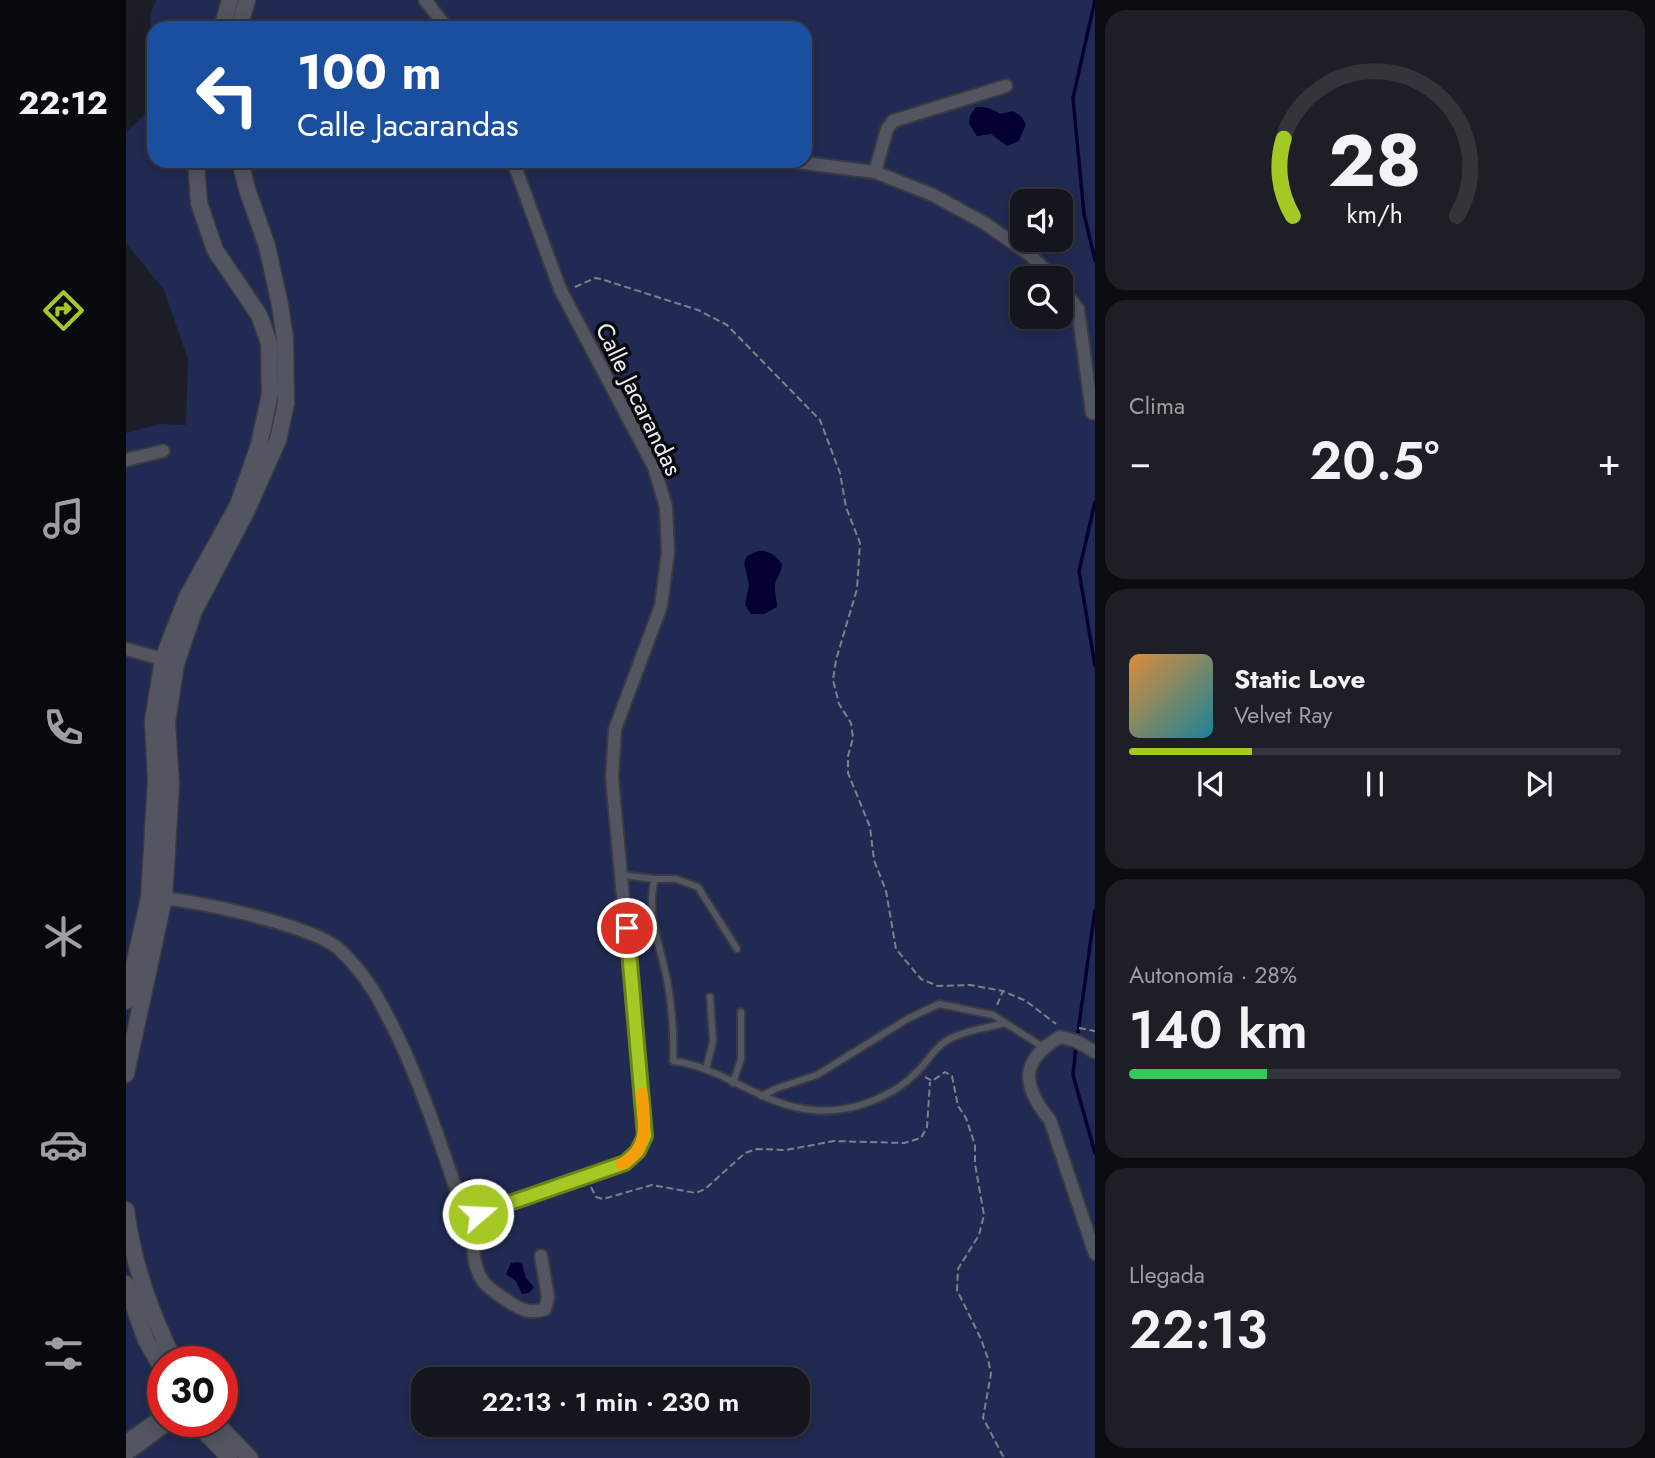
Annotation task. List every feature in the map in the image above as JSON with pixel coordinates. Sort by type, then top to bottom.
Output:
[{"type":"street","points":[[224,21],[230,0]]},
{"type":"street","points":[[241,21],[247,0]]},
{"type":"street","points":[[425,0],[442,21]]},
{"type":"street","points":[[875,172],[887,129],[893,121],[1006,86]]},
{"type":"street","points":[[812,164],[875,172],[933,195],[986,223],[1041,266]]},
{"type":"street","points":[[126,1074],[156,898],[153,721],[187,597],[238,505],[259,446],[270,394],[269,343],[259,315],[215,250],[199,203],[196,168]]},
{"type":"street","points":[[169,661],[247,510],[278,440],[286,403],[285,339],[280,305],[267,246],[242,168]]},
{"type":"street","name":"Calle Jacarandas","points":[[468,1214],[478,1214],[625,1163],[638,1151],[645,1136],[612,778],[615,729],[661,606],[668,552],[666,507],[654,467],[562,293],[516,168]]},
{"type":"street","points":[[1073,302],[1078,309],[1093,413]]},
{"type":"street","points":[[126,460],[163,451]]},
{"type":"street","points":[[126,649],[169,661]]},
{"type":"street","points":[[126,1001],[156,898]]},
{"type":"street","points":[[156,898],[233,910],[303,932],[337,947],[374,988],[420,1084],[462,1206],[468,1214],[475,1264],[483,1282],[518,1308],[535,1313],[545,1309],[548,1297],[541,1256]]},
{"type":"street","points":[[1092,1050],[1076,1041],[1060,1037],[1043,1047],[1035,1058],[1028,1081],[1038,1105],[1050,1120],[1095,1254]]},
{"type":"street","points":[[126,1210],[133,1256],[167,1346]]},
{"type":"street","points":[[126,1284],[149,1346]]},
{"type":"street","points":[[126,1441],[147,1426]]},
{"type":"street","points":[[126,1455],[150,1437]]},
{"type":"street","points":[[209,1437],[229,1458]]},
{"type":"street","points":[[230,1437],[250,1458]]},
{"type":"lane","points":[[622,875],[676,879],[698,887],[737,949]]},
{"type":"lane","points":[[654,879],[652,890],[655,936],[670,1000],[673,1060],[706,1069],[777,1104],[813,1111],[849,1109],[887,1094],[918,1072],[935,1050],[952,1037],[1005,1023]]},
{"type":"lane","points":[[706,1069],[713,1041],[710,996]]},
{"type":"lane","points":[[761,1096],[775,1088],[817,1075],[909,1017],[939,1004],[993,1015],[1043,1047]]},
{"type":"lane","points":[[733,1083],[741,1059],[741,1012]]},
{"type":"path","points":[[562,293],[586,281],[601,279],[698,310],[727,325],[820,420],[840,473],[846,507],[860,543],[857,589],[836,660],[833,680],[839,704],[852,723],[853,738],[848,756],[848,773],[870,827],[874,860],[886,891],[896,949],[921,979],[938,986],[970,985],[1003,991],[1026,1001],[1054,1024]]},
{"type":"path","points":[[993,1015],[1003,991]]},
{"type":"path","points":[[918,1072],[930,1081]]},
{"type":"path","points":[[930,1081],[945,1072],[951,1076],[958,1106],[966,1118],[975,1145],[975,1164],[984,1215],[979,1235],[958,1269],[957,1290],[988,1359],[991,1374],[983,1418],[1004,1458]]},
{"type":"path","points":[[587,1176],[593,1194],[603,1199],[652,1185],[696,1193],[705,1189],[745,1153],[757,1149],[786,1150],[834,1141],[904,1143],[922,1138],[927,1127],[930,1081]]},
{"type":"shaded area","points":[[156,0],[1095,0],[1095,1458],[126,1458],[126,433],[160,424],[186,425],[188,359],[164,290],[126,243],[126,133],[145,114],[147,80],[147,168],[812,168],[812,21],[150,21]]},
{"type":"shaded area","points":[[976,107],[989,108],[1000,114],[1013,111],[1021,116],[1026,124],[1019,141],[1007,146],[991,134],[977,136],[969,124],[970,116]]},
{"type":"shaded area","points":[[758,551],[772,554],[782,564],[775,584],[777,607],[764,614],[751,614],[745,605],[749,585],[744,563],[747,556]]},
{"type":"shaded area","points":[[511,1263],[522,1264],[526,1278],[534,1287],[529,1293],[522,1294],[516,1281],[506,1274]]},
{"type":"waterway","points":[[1095,0],[1073,98],[1084,214],[1095,260]]},
{"type":"waterway","points":[[1095,502],[1079,571],[1095,666]]},
{"type":"waterway","points":[[1077,1039],[1095,910]]},
{"type":"waterway","points":[[1076,1046],[1073,1075],[1095,1153]]},
{"type":"slow traffic","points":[[622,1164],[638,1151],[645,1136],[642,1094]]},
{"type":"route","points":[[478,1214],[625,1163],[638,1151],[645,1136],[627,928]]}]
